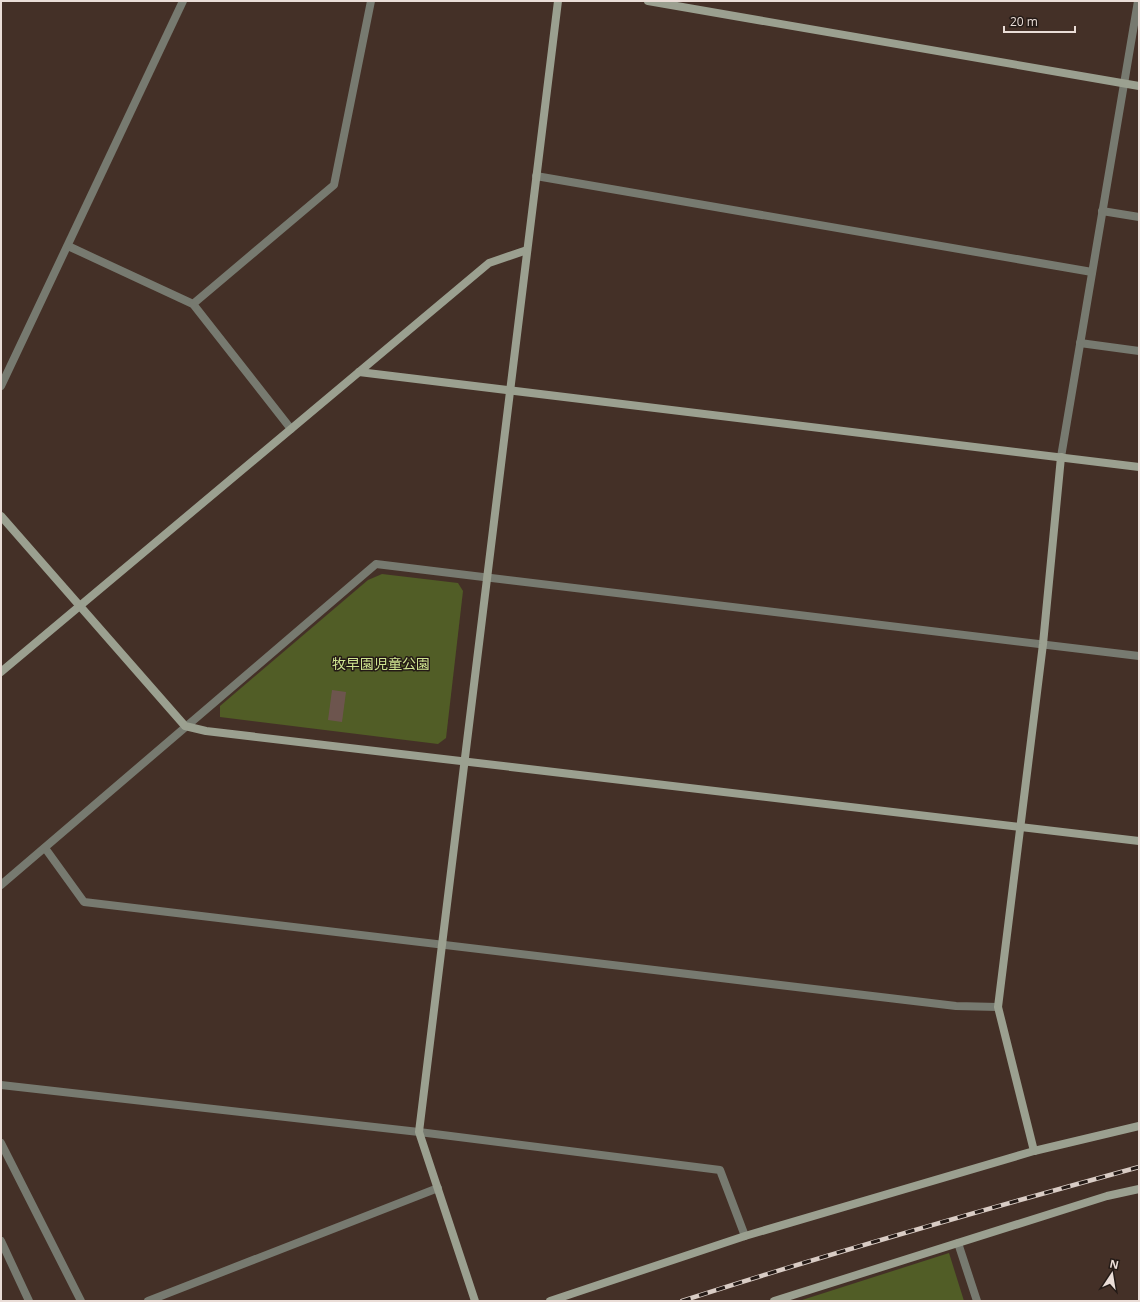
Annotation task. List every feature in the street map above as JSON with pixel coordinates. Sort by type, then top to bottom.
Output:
[{"type":"street","points":[[1,386],[183,1]]},
{"type":"street","points":[[192,304],[334,185],[371,1]]},
{"type":"street","points":[[475,1301],[419,1132],[558,1]]},
{"type":"street","points":[[648,1],[1139,86]]},
{"type":"street","points":[[1034,1151],[998,1008],[1043,644],[1061,457],[1138,1]]},
{"type":"street","points":[[536,176],[1092,272]]},
{"type":"street","points":[[1102,211],[1139,217]]},
{"type":"street","points":[[68,246],[192,304],[291,429]]},
{"type":"street","points":[[1,672],[488,263],[527,250]]},
{"type":"street","points":[[1080,344],[1139,351]]},
{"type":"street","points":[[359,372],[1139,467]]},
{"type":"street","points":[[1,516],[184,726],[206,732],[1139,841]]},
{"type":"street","points":[[1,884],[45,848],[184,726],[376,564],[1139,656]]},
{"type":"street","points":[[45,848],[84,902],[948,1005],[998,1008]]},
{"type":"street","points":[[2,1086],[419,1132],[720,1170],[745,1236]]},
{"type":"street","points":[[550,1301],[745,1236],[1034,1151],[1139,1126]]},
{"type":"street","points":[[1,1143],[81,1301]]},
{"type":"street","points":[[148,1301],[438,1188]]},
{"type":"street","points":[[774,1301],[790,1299],[958,1243],[1107,1196],[1139,1189]]},
{"type":"street","points":[[1,1241],[29,1301]]},
{"type":"street","points":[[958,1243],[977,1301]]},
{"type":"green space","name":"牧早園児童公園","points":[[382,574],[458,583],[463,591],[446,738],[438,744],[220,717],[220,706],[368,580]]},
{"type":"green space","points":[[949,1253],[964,1301],[799,1301]]},
{"type":"building","points":[[332,690],[346,692],[342,722],[328,720]]},
{"type":"railway","points":[[682,1301],[910,1231],[1139,1167]]}]
